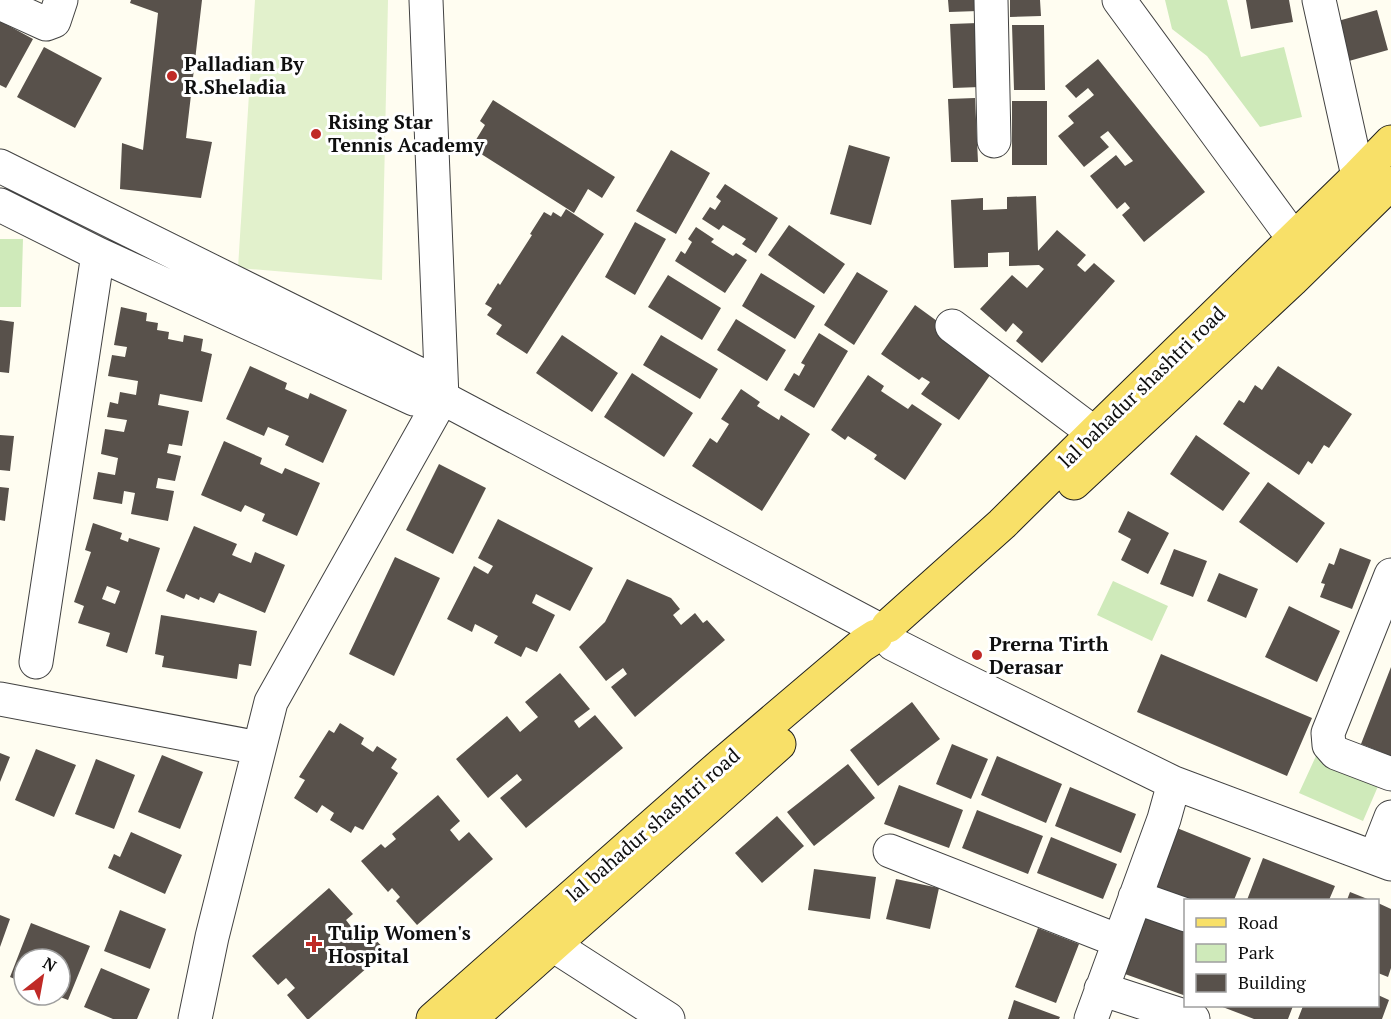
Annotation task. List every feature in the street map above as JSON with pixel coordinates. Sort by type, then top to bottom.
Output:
[{"type":"main road","name":"lal bahadur shashtri road","points":[[433,1019],[713,771],[862,645],[887,636],[1391,142]]},
{"type":"main road","points":[[470,1019],[887,636],[1019,535],[1292,280],[1391,183]]},
{"type":"street","points":[[0,3],[46,24],[54,21],[61,0]]},
{"type":"street","points":[[195,1019],[212,938],[271,702],[437,396],[426,0]]},
{"type":"street","points":[[991,0],[994,141]]},
{"type":"street","points":[[1119,0],[1294,239]]},
{"type":"street","points":[[1319,0],[1358,176]]},
{"type":"street","points":[[0,166],[425,377],[437,396],[887,636],[950,673],[1174,783],[1383,861],[1391,817]]},
{"type":"street","points":[[0,205],[98,254],[414,399],[437,396]]},
{"type":"street","points":[[36,662],[98,254]]},
{"type":"street","points":[[952,326],[1094,433]]},
{"type":"street","points":[[1391,574],[1328,734],[1329,745],[1336,753],[1391,774]]},
{"type":"street","points":[[0,699],[259,748]]},
{"type":"street","points":[[1091,1019],[1164,819],[1174,783]]},
{"type":"street","points":[[890,851],[1119,941]]},
{"type":"street","points":[[1135,897],[1184,915]]},
{"type":"street","points":[[553,945],[668,1019]]},
{"type":"street","points":[[1101,989],[1193,1019]]},
{"type":"green space","name":"Rising Star Tennis Academy","points":[[255,0],[388,0],[382,280],[238,268]]},
{"type":"green space","points":[[1165,0],[1227,0],[1241,57],[1284,47],[1302,117],[1260,127],[1207,56],[1172,29]]},
{"type":"green space","points":[[0,239],[23,239],[21,307],[0,307]]},
{"type":"green space","points":[[1113,581],[1168,606],[1152,641],[1097,615]]},
{"type":"green space","points":[[1316,756],[1379,784],[1363,821],[1299,793]]},
{"type":"building","name":"Palladian By R.Sheladia","points":[[131,0],[202,0],[186,138],[212,142],[201,198],[120,189],[122,143],[143,150],[158,13],[130,3]]},
{"type":"building","points":[[948,0],[978,0],[978,11],[949,12]]},
{"type":"building","points":[[1010,0],[1040,0],[1041,16],[1010,17]]},
{"type":"building","points":[[1246,0],[1289,0],[1293,22],[1251,29]]},
{"type":"building","points":[[1377,10],[1388,50],[1349,61],[1338,21]]},
{"type":"building","points":[[0,21],[33,39],[6,88],[0,85]]},
{"type":"building","points":[[978,23],[980,87],[953,88],[950,24]]},
{"type":"building","points":[[1012,25],[1044,25],[1045,90],[1014,90]]},
{"type":"building","points":[[44,47],[102,78],[75,128],[17,97]]},
{"type":"building","points":[[1098,59],[1205,192],[1144,242],[1122,215],[1130,208],[1125,202],[1117,209],[1090,176],[1116,155],[1125,166],[1133,161],[1108,131],[1100,137],[1109,147],[1084,167],[1058,136],[1074,123],[1068,116],[1094,95],[1088,88],[1076,98],[1065,86]]},
{"type":"building","points":[[975,98],[978,162],[951,162],[948,99]]},
{"type":"building","points":[[493,100],[615,177],[602,198],[588,189],[574,213],[478,152],[481,147],[474,143],[485,125],[480,121]]},
{"type":"building","points":[[1012,101],[1047,101],[1047,165],[1012,165]]},
{"type":"building","points":[[849,145],[890,157],[871,225],[830,214]]},
{"type":"building","points":[[671,150],[710,173],[676,234],[636,211]]},
{"type":"building","points":[[725,184],[778,218],[756,253],[742,244],[746,239],[723,225],[719,230],[702,219],[710,207],[715,210],[721,201],[716,197]]},
{"type":"building","points":[[1036,196],[1038,251],[1057,230],[1086,255],[1077,265],[1085,272],[1094,263],[1115,281],[1042,363],[1016,341],[1023,332],[1013,323],[1006,332],[980,309],[1012,275],[1027,288],[1044,269],[1039,265],[1009,266],[1009,252],[988,253],[988,267],[954,268],[951,200],[983,198],[983,210],[1007,209],[1007,197]]},
{"type":"building","points":[[566,209],[604,234],[527,354],[496,334],[502,325],[487,315],[492,308],[485,304],[498,283],[500,285],[544,212],[551,216],[553,212],[561,217]]},
{"type":"building","points":[[635,222],[666,239],[635,295],[605,277]]},
{"type":"building","points":[[789,225],[845,264],[824,294],[768,255]]},
{"type":"building","points":[[696,227],[714,239],[711,242],[733,256],[736,253],[747,260],[725,293],[675,261],[681,251],[685,254],[692,242],[688,239]]},
{"type":"building","points":[[857,272],[888,291],[854,345],[824,325]]},
{"type":"building","points":[[761,273],[815,306],[795,339],[742,306]]},
{"type":"building","points":[[668,275],[721,308],[702,340],[648,307]]},
{"type":"building","points":[[915,305],[995,368],[959,420],[921,394],[930,382],[922,377],[919,380],[881,354]]},
{"type":"building","points":[[121,307],[147,313],[146,321],[158,323],[157,330],[169,332],[168,339],[183,342],[184,335],[203,339],[201,351],[212,354],[202,402],[160,394],[158,405],[189,411],[182,446],[169,444],[167,453],[181,456],[175,481],[158,478],[156,488],[174,491],[168,521],[131,514],[135,493],[124,491],[122,504],[93,499],[98,472],[115,475],[118,458],[101,454],[105,429],[124,432],[127,420],[107,417],[110,402],[118,404],[120,392],[136,395],[138,381],[108,376],[112,355],[125,357],[127,347],[114,345]]},
{"type":"building","points":[[736,319],[786,350],[767,381],[717,350]]},
{"type":"building","points":[[0,320],[14,322],[9,373],[0,372]]},
{"type":"building","points":[[819,333],[848,351],[814,408],[784,390],[794,373],[799,376],[805,365],[801,363]]},
{"type":"building","points":[[562,335],[618,373],[592,412],[536,373]]},
{"type":"building","points":[[661,335],[718,369],[700,399],[643,365]]},
{"type":"building","points":[[250,366],[287,383],[285,389],[308,399],[310,393],[347,410],[323,463],[285,445],[289,436],[268,427],[264,436],[226,419]]},
{"type":"building","points":[[1278,366],[1352,414],[1329,448],[1324,445],[1312,464],[1308,461],[1299,475],[1223,424],[1239,400],[1244,403],[1255,385],[1262,390]]},
{"type":"building","points":[[632,373],[693,413],[664,457],[604,417]]},
{"type":"building","points":[[868,375],[884,386],[881,391],[908,409],[912,404],[942,424],[905,480],[874,459],[877,455],[848,436],[845,440],[831,430]]},
{"type":"building","points":[[741,389],[760,402],[757,406],[779,420],[781,415],[810,434],[762,511],[692,466],[710,438],[717,443],[729,424],[721,419]]},
{"type":"building","points":[[0,435],[14,436],[10,471],[0,470]]},
{"type":"building","points":[[1196,435],[1250,473],[1223,511],[1170,474]]},
{"type":"building","points":[[224,441],[262,458],[260,464],[282,474],[285,468],[320,483],[297,536],[262,521],[265,514],[245,505],[241,512],[201,495]]},
{"type":"building","points":[[439,464],[486,488],[453,554],[406,530]]},
{"type":"building","points":[[1268,482],[1325,523],[1297,563],[1239,522]]},
{"type":"building","points":[[0,487],[9,488],[5,521],[0,520]]},
{"type":"building","points":[[1128,511],[1169,533],[1148,574],[1121,560],[1131,539],[1118,532]]},
{"type":"building","points":[[498,519],[593,568],[570,611],[536,594],[532,603],[555,615],[537,652],[526,647],[521,657],[494,643],[498,636],[475,624],[472,632],[447,619],[474,566],[488,574],[493,566],[478,558]]},
{"type":"building","points":[[93,523],[122,533],[120,539],[128,542],[129,538],[160,548],[127,653],[106,646],[110,633],[78,623],[84,606],[74,602],[91,552],[85,550]],"holes":[[[107,586],[120,591],[115,604],[102,599]]]},
{"type":"building","points":[[194,526],[237,544],[232,555],[251,563],[255,552],[285,565],[265,613],[219,593],[214,603],[186,594],[184,599],[166,591]]},
{"type":"building","points":[[1340,548],[1371,560],[1352,609],[1320,597],[1325,584],[1321,583],[1329,563],[1334,565]]},
{"type":"building","points":[[1174,549],[1207,561],[1193,597],[1160,584]]},
{"type":"building","points":[[395,557],[440,578],[394,676],[349,654]]},
{"type":"building","points":[[1219,573],[1258,589],[1246,618],[1207,601]]},
{"type":"building","points":[[627,579],[671,598],[680,609],[673,615],[681,625],[695,613],[703,623],[707,620],[725,640],[635,717],[611,687],[627,674],[623,668],[606,681],[579,647],[605,622]]},
{"type":"building","points":[[1289,606],[1340,631],[1317,682],[1265,657]]},
{"type":"building","points":[[161,615],[257,631],[251,666],[239,664],[237,679],[162,667],[164,656],[155,654]]},
{"type":"building","points":[[1161,654],[1312,718],[1287,776],[1137,712]]},
{"type":"building","points":[[1391,667],[1391,756],[1361,744]]},
{"type":"building","points":[[560,673],[590,709],[574,721],[579,728],[595,715],[623,748],[526,828],[500,798],[522,780],[517,774],[488,798],[456,759],[507,716],[520,732],[538,717],[525,702]]},
{"type":"building","points":[[912,702],[940,739],[878,786],[850,750]]},
{"type":"building","points":[[340,723],[364,738],[361,744],[373,752],[377,746],[397,759],[391,768],[398,773],[363,830],[355,826],[351,833],[330,820],[334,813],[322,805],[317,813],[294,798],[305,780],[299,777],[329,730],[334,733]]},
{"type":"building","points":[[952,744],[988,759],[971,799],[936,784]]},
{"type":"building","points":[[36,749],[76,765],[54,817],[15,800]]},
{"type":"building","points":[[0,753],[10,757],[0,782]]},
{"type":"building","points":[[162,755],[203,772],[180,829],[138,812]]},
{"type":"building","points":[[997,756],[1062,784],[1046,823],[981,795]]},
{"type":"building","points":[[96,759],[135,775],[114,829],[75,814]]},
{"type":"building","points":[[848,764],[875,798],[814,846],[787,812]]},
{"type":"building","points":[[899,785],[963,810],[949,848],[884,824]]},
{"type":"building","points":[[1070,787],[1136,814],[1121,853],[1055,826]]},
{"type":"building","points":[[438,795],[460,821],[450,830],[459,841],[469,832],[493,859],[417,925],[396,901],[400,897],[392,888],[388,892],[361,861],[381,844],[385,848],[396,839],[392,834]]},
{"type":"building","points":[[977,810],[1043,836],[1028,874],[962,848]]},
{"type":"building","points":[[777,816],[804,846],[762,883],[735,853]]},
{"type":"building","points":[[1177,828],[1251,858],[1234,899],[1184,899],[1153,888]]},
{"type":"building","points":[[131,832],[182,855],[165,894],[108,868],[114,854],[120,857]]},
{"type":"building","points":[[1051,837],[1117,864],[1103,899],[1037,873]]},
{"type":"building","points":[[1263,858],[1335,886],[1329,899],[1247,899]]},
{"type":"building","points":[[814,869],[876,877],[870,919],[808,910]]},
{"type":"building","points":[[896,879],[939,888],[930,929],[886,919]]},
{"type":"building","points":[[329,888],[353,914],[346,920],[356,933],[363,926],[386,951],[307,1019],[287,995],[295,988],[286,978],[278,985],[252,956]]},
{"type":"building","points":[[1350,892],[1368,899],[1347,899]]},
{"type":"building","points":[[1379,903],[1391,909],[1391,968],[1388,977],[1379,973]]},
{"type":"building","points":[[120,910],[166,929],[150,969],[104,951]]},
{"type":"building","points":[[1147,914],[1184,927],[1184,995],[1125,974]]},
{"type":"building","points":[[0,915],[10,919],[0,947]]},
{"type":"building","points":[[31,923],[90,946],[72,990],[72,947],[22,947]]},
{"type":"building","points":[[1038,928],[1079,944],[1056,1003],[1015,987]]},
{"type":"building","points":[[101,968],[150,989],[137,1019],[113,1019],[84,1007]]},
{"type":"building","points":[[1379,995],[1389,1000],[1382,1019],[1298,1019],[1303,1007],[1379,1007]]},
{"type":"building","points":[[1014,1000],[1060,1017],[1059,1019],[1008,1019]]},
{"type":"building","points":[[1223,1007],[1293,1007],[1288,1019],[1254,1019]]},
{"type":"place","name":"Palladian By R.Sheladia","points":[[172,76]]},
{"type":"place","name":"Rising Star Tennis Academy","points":[[316,134]]},
{"type":"place","name":"Prerna Tirth Derasar","points":[[977,655]]},
{"type":"place","name":"Tulip Women's Hospital","points":[[314,944]]}]
